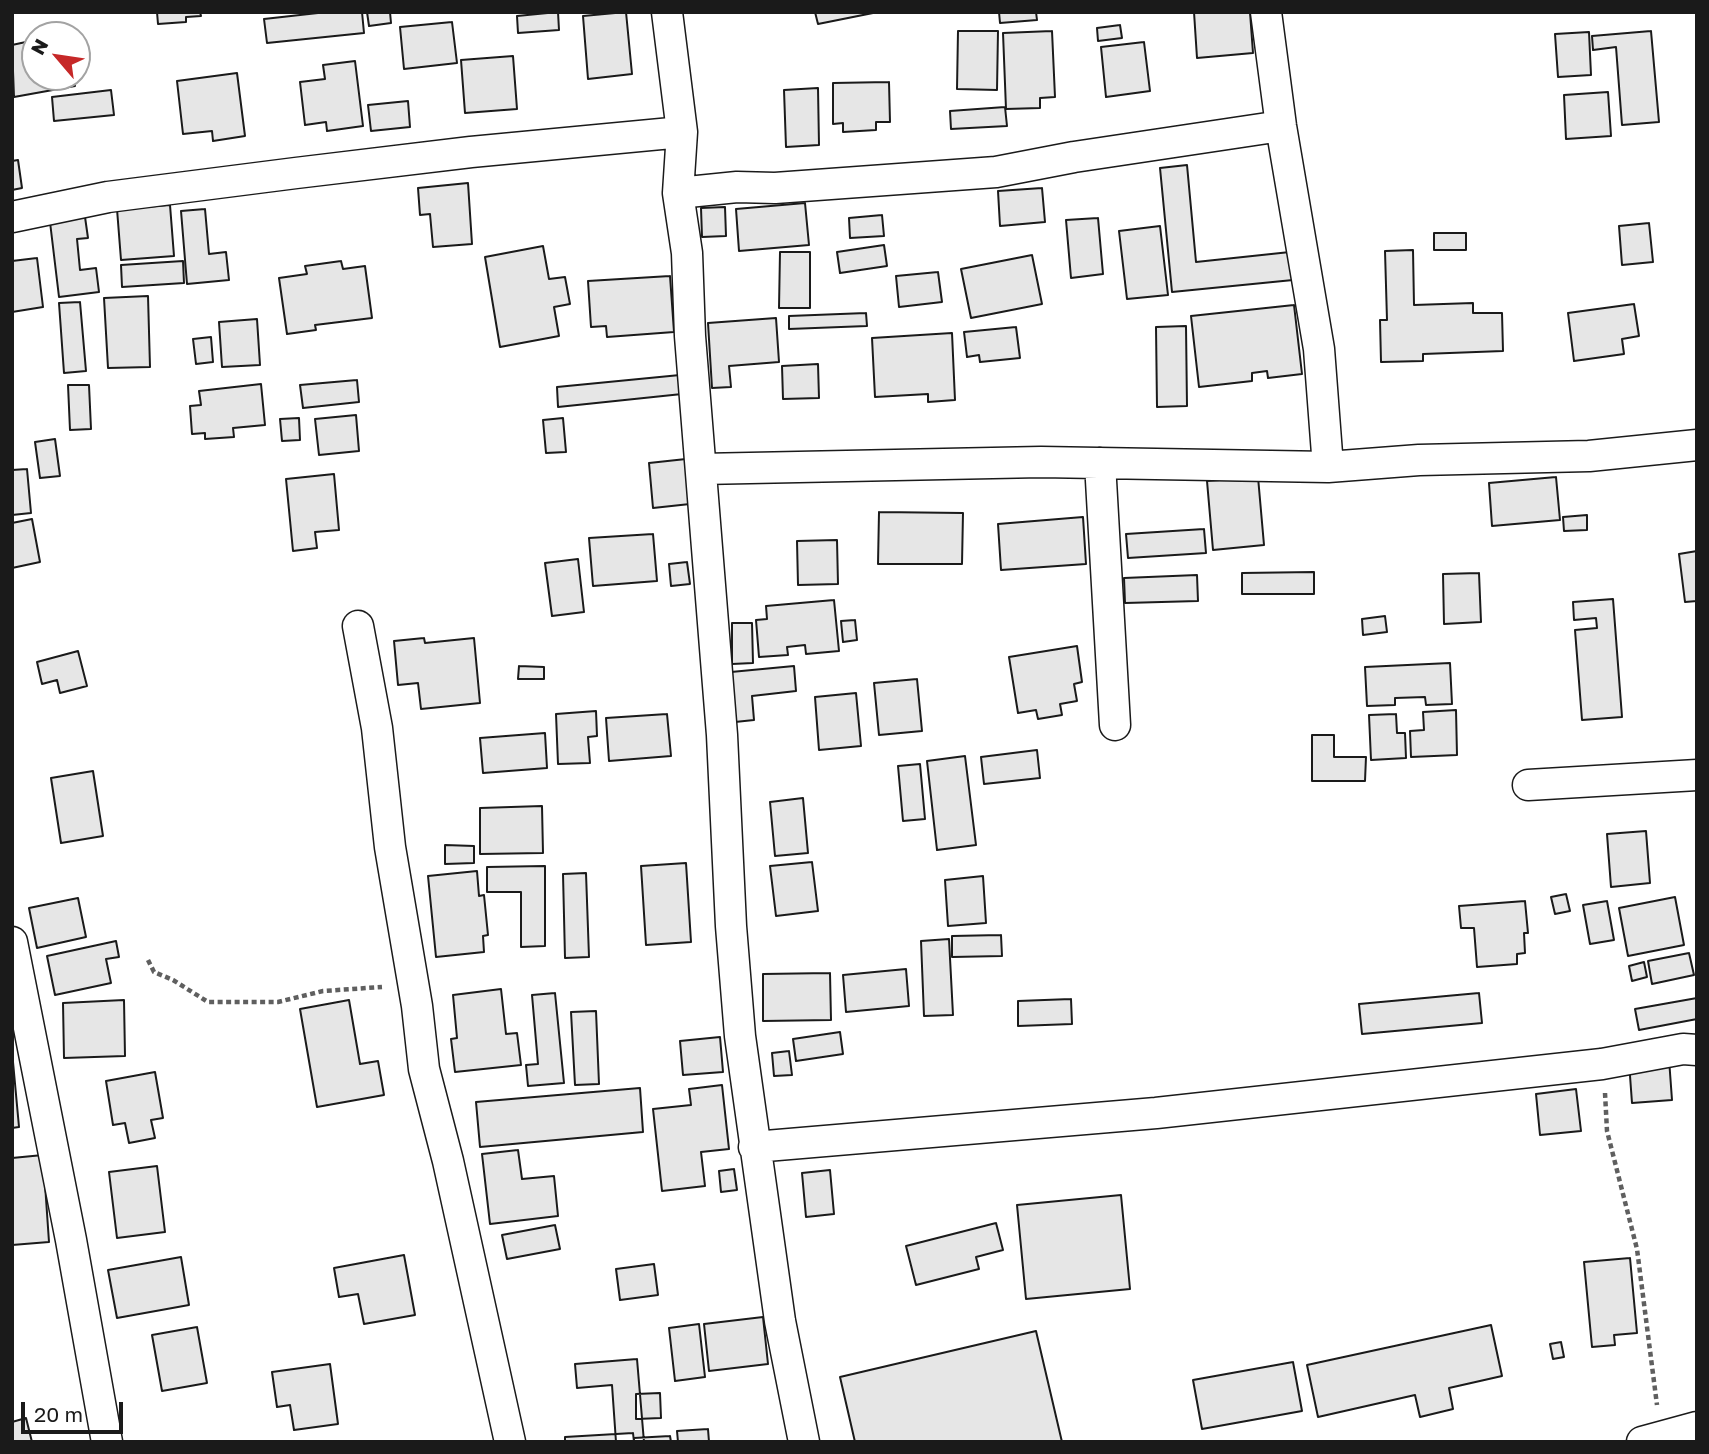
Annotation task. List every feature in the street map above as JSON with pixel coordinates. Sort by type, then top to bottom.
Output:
[{"type":"street","points":[[667,12],[682,132],[678,193],[687,253],[690,336],[722,734],[731,926],[740,1036],[780,1321],[804,1442]]},
{"type":"street","points":[[1266,12],[1280,126],[1319,349],[1328,467]]},
{"type":"street","points":[[678,193],[996,172],[1074,157],[1280,126]]},
{"type":"street","points":[[12,217],[108,197],[471,152],[682,132]]},
{"type":"street","points":[[701,469],[1041,462],[1328,467],[1419,460],[1589,456],[1697,445]]},
{"type":"street","points":[[1100,463],[1115,725]]},
{"type":"street","points":[[358,626],[377,728],[390,847],[424,1069],[448,1161],[510,1442]]},
{"type":"street","points":[[1528,785],[1697,775]]},
{"type":"street","points":[[12,942],[71,1240],[107,1442]]},
{"type":"street","points":[[754,1147],[1156,1113],[1602,1064],[1683,1049],[1697,1049]]},
{"type":"street","points":[[1651,1439],[1697,1427]]},
{"type":"path","points":[[148,960],[154,972],[173,980],[208,1002],[278,1002],[323,991],[413,985]]},
{"type":"path","points":[[1602,1064],[1607,1131],[1637,1249],[1651,1439]]},
{"type":"building","points":[[157,12],[200,12],[201,16],[186,17],[186,22],[158,24]]},
{"type":"building","points":[[327,12],[362,12],[364,33],[267,43],[264,19]]},
{"type":"building","points":[[367,12],[390,12],[391,23],[369,26]]},
{"type":"building","points":[[558,12],[559,30],[518,33],[517,16]]},
{"type":"building","points":[[626,12],[632,74],[588,79],[583,16]]},
{"type":"building","points":[[815,12],[878,12],[818,24]]},
{"type":"building","points":[[999,12],[1036,12],[1037,20],[1000,23]]},
{"type":"building","points":[[1194,12],[1250,12],[1253,53],[1197,58]]},
{"type":"building","points":[[452,22],[457,63],[404,69],[400,27]]},
{"type":"building","points":[[1120,25],[1122,38],[1098,41],[1097,28]]},
{"type":"building","points":[[958,31],[998,31],[997,90],[957,89]]},
{"type":"building","points":[[1052,31],[1055,97],[1040,98],[1040,108],[1006,109],[1003,33]]},
{"type":"building","points":[[1651,31],[1659,122],[1622,125],[1616,47],[1593,50],[1592,36]]},
{"type":"building","points":[[1589,32],[1591,75],[1558,77],[1555,34]]},
{"type":"building","points":[[1144,42],[1150,91],[1106,97],[1101,47]]},
{"type":"building","points":[[21,43],[21,91],[47,91],[14,97],[12,45]]},
{"type":"building","points":[[513,56],[517,109],[465,113],[461,60]]},
{"type":"building","points":[[355,61],[363,126],[327,131],[326,122],[305,125],[300,82],[325,79],[323,65]]},
{"type":"building","points":[[237,73],[245,136],[213,141],[212,131],[183,134],[177,81]]},
{"type":"building","points":[[889,82],[890,122],[876,122],[876,130],[843,132],[843,123],[833,124],[833,83]]},
{"type":"building","points":[[818,88],[819,145],[786,147],[784,90]]},
{"type":"building","points":[[111,90],[114,115],[54,121],[52,97]]},
{"type":"building","points":[[1608,92],[1611,136],[1566,139],[1564,95]]},
{"type":"building","points":[[408,101],[410,127],[371,131],[368,105]]},
{"type":"building","points":[[1005,107],[1007,126],[951,129],[950,111]]},
{"type":"building","points":[[18,160],[22,188],[12,190],[12,161]]},
{"type":"building","points":[[1187,165],[1196,262],[1290,252],[1293,280],[1172,292],[1160,168]]},
{"type":"building","points":[[468,183],[472,244],[433,247],[430,214],[420,215],[418,188]]},
{"type":"building","points":[[1042,188],[1045,222],[1000,226],[998,191]]},
{"type":"building","points":[[805,203],[809,245],[739,251],[736,209]]},
{"type":"building","points":[[170,205],[174,256],[121,260],[117,209]]},
{"type":"building","points":[[725,207],[726,236],[702,237],[701,208]]},
{"type":"building","points":[[205,209],[209,254],[226,252],[229,280],[187,284],[181,211]]},
{"type":"building","points":[[882,215],[884,236],[850,238],[849,218]]},
{"type":"building","points":[[85,217],[88,238],[77,239],[80,270],[96,268],[99,292],[59,297],[50,222]]},
{"type":"building","points":[[1098,218],[1103,274],[1071,278],[1066,220]]},
{"type":"building","points":[[1649,223],[1653,262],[1622,265],[1619,226]]},
{"type":"building","points":[[1160,226],[1168,295],[1127,299],[1119,231]]},
{"type":"building","points":[[1434,233],[1466,233],[1466,250],[1434,250]]},
{"type":"building","points":[[884,245],[887,266],[840,273],[837,252]]},
{"type":"building","points":[[543,246],[549,279],[565,277],[570,304],[554,307],[559,336],[500,347],[485,257]]},
{"type":"building","points":[[1413,250],[1414,305],[1473,303],[1473,313],[1502,313],[1503,351],[1423,354],[1423,361],[1381,362],[1380,320],[1387,320],[1385,251]]},
{"type":"building","points":[[780,252],[810,252],[810,308],[779,308]]},
{"type":"building","points":[[1032,255],[1042,304],[971,318],[961,269]]},
{"type":"building","points":[[37,258],[43,307],[12,312],[12,261]]},
{"type":"building","points":[[183,261],[184,283],[122,287],[121,265]]},
{"type":"building","points":[[341,261],[343,269],[365,266],[372,318],[315,325],[316,330],[287,334],[279,278],[307,274],[305,266]]},
{"type":"building","points":[[938,272],[942,302],[899,307],[896,276]]},
{"type":"building","points":[[670,276],[674,332],[607,337],[606,326],[591,327],[588,281]]},
{"type":"building","points":[[148,296],[150,367],[108,368],[104,298]]},
{"type":"building","points":[[80,302],[86,371],[64,373],[59,303]]},
{"type":"building","points":[[1634,304],[1639,336],[1622,339],[1624,354],[1574,361],[1568,313]]},
{"type":"building","points":[[1294,305],[1302,374],[1268,378],[1267,371],[1252,373],[1252,381],[1199,387],[1191,316]]},
{"type":"building","points":[[866,313],[867,326],[789,329],[789,316]]},
{"type":"building","points":[[776,318],[779,362],[729,366],[731,387],[712,388],[708,323]]},
{"type":"building","points":[[257,319],[260,365],[222,367],[219,322]]},
{"type":"building","points":[[1186,326],[1187,406],[1157,407],[1156,327]]},
{"type":"building","points":[[1016,327],[1020,358],[980,362],[979,355],[967,357],[964,332]]},
{"type":"building","points":[[952,333],[955,400],[928,402],[928,394],[875,397],[872,338]]},
{"type":"building","points":[[211,337],[213,362],[196,364],[193,339]]},
{"type":"building","points":[[818,364],[819,398],[783,399],[782,366]]},
{"type":"building","points":[[680,375],[682,394],[558,407],[557,387]]},
{"type":"building","points":[[357,380],[359,402],[303,408],[300,385]]},
{"type":"building","points":[[261,384],[265,425],[233,428],[234,437],[205,439],[205,433],[192,434],[190,406],[201,405],[199,391]]},
{"type":"building","points":[[68,385],[89,385],[91,429],[70,430]]},
{"type":"building","points":[[356,415],[359,451],[319,455],[315,419]]},
{"type":"building","points":[[299,418],[300,440],[282,441],[280,419]]},
{"type":"building","points":[[563,418],[566,452],[546,453],[543,420]]},
{"type":"building","points":[[55,439],[60,476],[40,478],[35,442]]},
{"type":"building","points":[[686,459],[690,504],[653,508],[649,463]]},
{"type":"building","points":[[27,469],[31,513],[12,515],[12,470]]},
{"type":"building","points":[[334,474],[339,530],[315,532],[317,548],[293,551],[286,479]]},
{"type":"building","points":[[1258,477],[1264,545],[1213,550],[1207,481]]},
{"type":"building","points":[[1556,477],[1560,520],[1492,526],[1489,483]]},
{"type":"building","points":[[879,512],[963,513],[962,564],[878,564]]},
{"type":"building","points":[[1587,515],[1587,530],[1564,531],[1563,517]]},
{"type":"building","points":[[1083,517],[1086,564],[1001,570],[998,524]]},
{"type":"building","points":[[32,519],[40,562],[12,568],[12,523]]},
{"type":"building","points":[[1204,529],[1206,553],[1128,558],[1126,534]]},
{"type":"building","points":[[653,534],[657,581],[593,586],[589,538]]},
{"type":"building","points":[[837,540],[838,584],[798,585],[797,541]]},
{"type":"building","points":[[1697,551],[1697,601],[1685,602],[1679,554]]},
{"type":"building","points":[[578,559],[584,612],[552,616],[545,563]]},
{"type":"building","points":[[687,562],[690,584],[671,586],[669,564]]},
{"type":"building","points":[[1314,572],[1314,594],[1242,594],[1242,573]]},
{"type":"building","points":[[1479,573],[1481,622],[1444,624],[1443,574]]},
{"type":"building","points":[[1197,575],[1198,601],[1125,603],[1124,578]]},
{"type":"building","points":[[1613,599],[1622,717],[1582,720],[1575,630],[1597,628],[1596,618],[1574,620],[1573,602]]},
{"type":"building","points":[[834,600],[839,651],[806,654],[805,645],[787,647],[788,655],[759,657],[756,620],[767,619],[766,606]]},
{"type":"building","points":[[1385,616],[1387,632],[1363,635],[1362,619]]},
{"type":"building","points":[[855,620],[857,640],[843,642],[841,621]]},
{"type":"building","points":[[732,623],[752,623],[753,663],[732,664]]},
{"type":"building","points":[[424,638],[425,643],[474,638],[480,703],[421,709],[418,683],[398,685],[394,641]]},
{"type":"building","points":[[1077,646],[1082,682],[1074,684],[1077,701],[1060,704],[1062,715],[1038,719],[1036,710],[1018,713],[1009,657]]},
{"type":"building","points":[[78,651],[87,686],[60,693],[57,680],[42,684],[37,662]]},
{"type":"building","points":[[1450,663],[1452,704],[1426,705],[1425,697],[1395,698],[1395,705],[1367,706],[1365,667]]},
{"type":"building","points":[[519,666],[544,667],[544,679],[518,679]]},
{"type":"building","points":[[794,666],[796,691],[752,696],[754,720],[735,722],[731,672]]},
{"type":"building","points":[[917,679],[922,731],[879,735],[874,683]]},
{"type":"building","points":[[856,693],[861,746],[819,750],[815,697]]},
{"type":"building","points":[[1456,710],[1457,755],[1411,757],[1410,731],[1424,730],[1423,712]]},
{"type":"building","points":[[596,711],[597,736],[588,737],[590,763],[558,764],[556,714]]},
{"type":"building","points":[[667,714],[671,756],[609,761],[606,718]]},
{"type":"building","points":[[1396,714],[1397,733],[1405,733],[1406,758],[1371,760],[1369,715]]},
{"type":"building","points":[[545,733],[547,768],[483,773],[480,738]]},
{"type":"building","points":[[1312,735],[1334,735],[1334,757],[1366,757],[1365,781],[1312,781]]},
{"type":"building","points":[[1037,750],[1040,778],[984,784],[981,757]]},
{"type":"building","points":[[965,756],[976,845],[937,850],[927,761]]},
{"type":"building","points":[[920,764],[925,819],[903,821],[898,766]]},
{"type":"building","points":[[93,771],[103,836],[61,843],[51,778]]},
{"type":"building","points":[[803,798],[808,853],[775,856],[770,802]]},
{"type":"building","points":[[542,806],[543,853],[480,854],[480,808]]},
{"type":"building","points":[[1646,831],[1650,883],[1611,887],[1607,834]]},
{"type":"building","points":[[445,845],[474,846],[474,863],[445,864]]},
{"type":"building","points":[[812,862],[818,911],[776,916],[770,866]]},
{"type":"building","points":[[686,863],[691,942],[646,945],[641,866]]},
{"type":"building","points":[[545,866],[545,946],[521,947],[521,892],[487,892],[487,867]]},
{"type":"building","points":[[477,871],[479,896],[484,895],[488,935],[483,936],[484,952],[436,957],[428,876]]},
{"type":"building","points":[[586,873],[589,957],[565,958],[563,874]]},
{"type":"building","points":[[983,876],[986,923],[948,926],[945,880]]},
{"type":"building","points":[[1566,894],[1570,911],[1555,914],[1551,897]]},
{"type":"building","points":[[1675,897],[1684,945],[1628,956],[1619,908]]},
{"type":"building","points":[[78,898],[86,937],[37,948],[29,908]]},
{"type":"building","points":[[1525,901],[1528,933],[1524,933],[1525,953],[1517,954],[1517,964],[1477,967],[1474,928],[1461,928],[1459,906]]},
{"type":"building","points":[[1607,901],[1614,940],[1590,944],[1583,905]]},
{"type":"building","points":[[1001,935],[1002,956],[952,957],[952,936]]},
{"type":"building","points":[[949,939],[953,1015],[924,1016],[921,941]]},
{"type":"building","points":[[116,941],[119,957],[106,959],[111,983],[55,995],[47,956]]},
{"type":"building","points":[[1689,953],[1694,975],[1652,984],[1648,961]]},
{"type":"building","points":[[1644,962],[1647,977],[1632,981],[1629,966]]},
{"type":"building","points":[[906,969],[909,1006],[846,1012],[843,975]]},
{"type":"building","points":[[830,973],[831,1020],[763,1021],[763,974]]},
{"type":"building","points":[[501,989],[506,1034],[517,1033],[521,1065],[455,1072],[451,1039],[457,1038],[453,995]]},
{"type":"building","points":[[555,993],[564,1083],[528,1086],[526,1065],[538,1064],[532,995]]},
{"type":"building","points":[[1479,993],[1482,1023],[1362,1034],[1359,1004]]},
{"type":"building","points":[[1697,998],[1697,1019],[1639,1030],[1635,1009]]},
{"type":"building","points":[[1071,999],[1072,1024],[1018,1026],[1018,1001]]},
{"type":"building","points":[[124,1000],[125,1056],[64,1058],[63,1003]]},
{"type":"building","points":[[349,1000],[360,1064],[378,1061],[384,1095],[317,1107],[300,1009]]},
{"type":"building","points":[[596,1011],[599,1084],[575,1085],[571,1012]]},
{"type":"building","points":[[840,1032],[843,1054],[796,1061],[793,1039]]},
{"type":"building","points":[[720,1037],[723,1072],[683,1075],[680,1041]]},
{"type":"building","points":[[12,1051],[19,1127],[12,1128]]},
{"type":"building","points":[[789,1051],[792,1075],[774,1076],[772,1053]]},
{"type":"building","points":[[1669,1059],[1672,1100],[1632,1103],[1629,1062]]},
{"type":"building","points":[[155,1072],[163,1118],[151,1120],[155,1138],[129,1143],[125,1123],[113,1125],[106,1081]]},
{"type":"building","points":[[722,1085],[729,1149],[701,1152],[705,1186],[662,1191],[653,1109],[691,1105],[689,1089]]},
{"type":"building","points":[[640,1088],[643,1132],[480,1147],[476,1102]]},
{"type":"building","points":[[1576,1089],[1581,1131],[1540,1135],[1536,1094]]},
{"type":"building","points":[[518,1150],[522,1179],[554,1176],[558,1216],[490,1224],[482,1154]]},
{"type":"building","points":[[43,1155],[49,1242],[12,1245],[12,1158]]},
{"type":"building","points":[[157,1166],[165,1232],[117,1238],[109,1172]]},
{"type":"building","points":[[734,1169],[737,1190],[721,1192],[719,1171]]},
{"type":"building","points":[[830,1170],[834,1214],[806,1217],[802,1173]]},
{"type":"building","points":[[1121,1195],[1130,1289],[1026,1299],[1017,1205]]},
{"type":"building","points":[[996,1223],[1003,1250],[976,1257],[979,1269],[916,1285],[906,1246]]},
{"type":"building","points":[[555,1225],[560,1249],[507,1259],[502,1235]]},
{"type":"building","points":[[404,1255],[415,1315],[364,1324],[358,1294],[339,1297],[334,1268]]},
{"type":"building","points":[[181,1257],[189,1305],[117,1318],[108,1270]]},
{"type":"building","points":[[1630,1258],[1637,1333],[1614,1335],[1615,1345],[1592,1347],[1584,1262]]},
{"type":"building","points":[[654,1264],[658,1295],[620,1300],[616,1269]]},
{"type":"building","points":[[763,1317],[768,1364],[709,1371],[704,1324]]},
{"type":"building","points":[[699,1324],[705,1377],[675,1381],[669,1328]]},
{"type":"building","points":[[1491,1325],[1502,1376],[1449,1388],[1453,1409],[1420,1417],[1415,1395],[1318,1417],[1307,1365]]},
{"type":"building","points":[[197,1327],[207,1383],[162,1391],[152,1335]]},
{"type":"building","points":[[1036,1331],[1062,1442],[855,1442],[840,1377]]},
{"type":"building","points":[[1561,1342],[1564,1357],[1553,1359],[1550,1344]]},
{"type":"building","points":[[637,1359],[644,1442],[616,1442],[612,1385],[577,1388],[575,1364]]},
{"type":"building","points":[[1293,1362],[1302,1411],[1202,1429],[1193,1380]]},
{"type":"building","points":[[330,1364],[338,1424],[294,1430],[290,1405],[277,1407],[272,1372]]},
{"type":"building","points":[[660,1393],[661,1418],[636,1419],[636,1394]]},
{"type":"building","points":[[26,1418],[32,1442],[12,1442],[12,1422]]},
{"type":"building","points":[[708,1429],[709,1442],[678,1442],[677,1431]]},
{"type":"building","points":[[633,1433],[634,1442],[565,1442],[565,1437]]},
{"type":"building","points":[[670,1436],[671,1442],[634,1442],[634,1438]]}]
